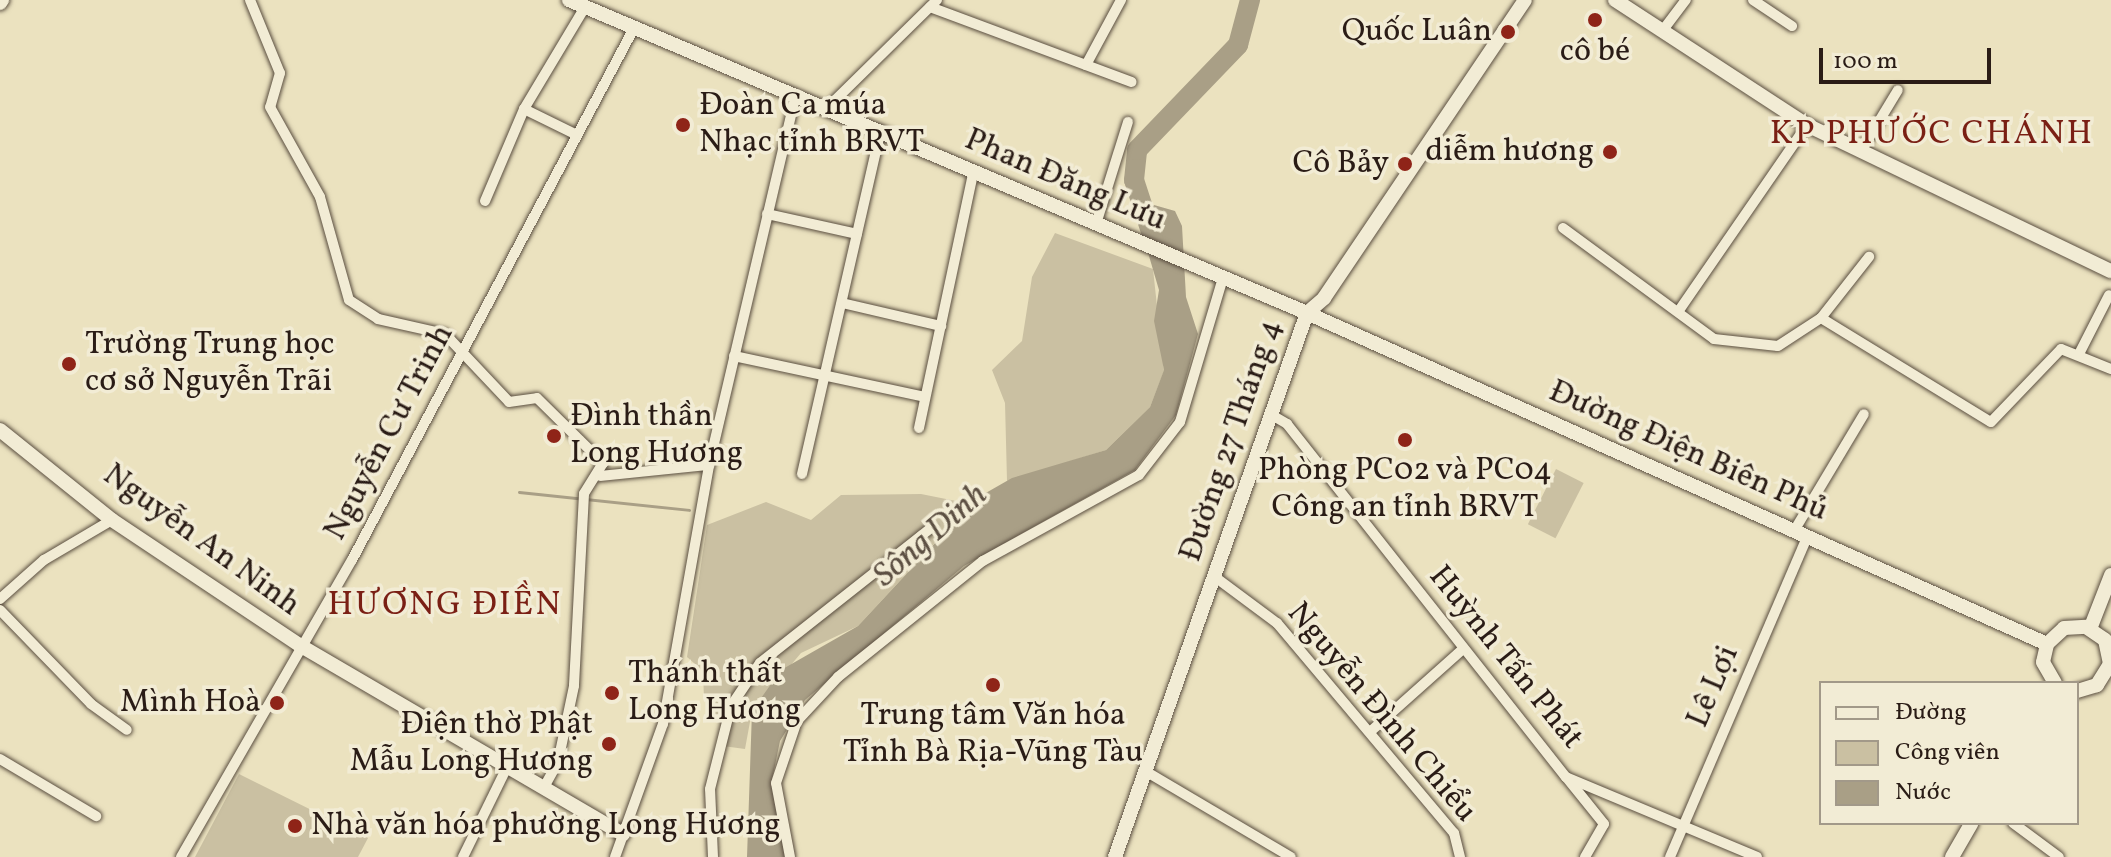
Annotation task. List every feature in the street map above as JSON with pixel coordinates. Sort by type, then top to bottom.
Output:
[{"type":"street","points":[[250,0],[280,73],[270,107],[320,197],[341,288],[367,314],[432,328],[463,351],[509,402],[537,398],[598,456],[600,476]]},
{"type":"street","name":"Phan Đăng Lưu","points":[[569,0],[1307,313]]},
{"type":"street","points":[[1086,65],[1105,17],[1121,0]]},
{"type":"street","name":"Đường 27 Tháng 4","points":[[1115,857],[1307,313],[1324,298],[1525,0]]},
{"type":"street","points":[[1615,0],[1807,125],[2111,271]]},
{"type":"street","points":[[1663,30],[1686,0]]},
{"type":"street","points":[[1753,0],[1792,26]]},
{"type":"street","points":[[825,110],[933,3],[1132,82]]},
{"type":"street","points":[[485,201],[524,109],[585,7]]},
{"type":"street","name":"Nguyễn Cư Trinh","points":[[181,857],[463,351],[634,28]]},
{"type":"street","points":[[1861,151],[1898,90]]},
{"type":"street","points":[[615,857],[663,724],[709,465],[795,97]]},
{"type":"street","points":[[524,109],[577,135]]},
{"type":"street","points":[[1098,225],[1128,122]]},
{"type":"street","points":[[1680,309],[1807,125]]},
{"type":"street","points":[[802,474],[880,134]]},
{"type":"street","points":[[919,428],[973,173]]},
{"type":"street","points":[[767,214],[857,234]]},
{"type":"street","points":[[1563,228],[1680,309],[1714,339],[1753,348],[1790,341],[1821,318],[1869,257]]},
{"type":"street","points":[[790,857],[776,783],[797,721],[838,677],[983,561],[1139,475],[1180,422],[1228,280]]},
{"type":"street","points":[[2079,354],[2109,295]]},
{"type":"street","points":[[842,303],[941,326]]},
{"type":"street","name":"Đường Điện Biên Phủ","points":[[1307,313],[2047,644]]},
{"type":"street","points":[[1821,318],[1991,422],[2061,349],[2111,369]]},
{"type":"street","points":[[734,356],[925,397]]},
{"type":"street","name":"Huỳnh Tấn Phát","points":[[1270,414],[1287,424],[1462,650],[1566,777],[1757,857]]},
{"type":"street","name":"Lê Lợi","points":[[1670,857],[1800,534],[1864,414]]},
{"type":"street","name":"Nguyễn An Ninh","points":[[0,430],[112,520],[301,646],[623,834]]},
{"type":"street","points":[[544,787],[558,762],[574,686],[584,494],[600,476],[709,465]]},
{"type":"street","points":[[0,599],[44,560],[112,520]]},
{"type":"street","points":[[713,857],[710,789],[731,706],[760,663],[931,528]]},
{"type":"street","points":[[2090,629],[2111,575]]},
{"type":"street","name":"Nguyễn Đình Chiểu","points":[[1215,577],[1277,623],[1454,833],[1460,857]]},
{"type":"street","points":[[0,610],[91,704],[127,730]]},
{"type":"street","points":[[2052,681],[2043,662],[2047,644],[2064,628],[2090,629],[2105,640],[2110,668],[2079,690]]},
{"type":"street","points":[[1371,731],[1462,650]]},
{"type":"street","points":[[0,759],[96,816]]},
{"type":"street","points":[[463,857],[508,765]]},
{"type":"street","points":[[1147,772],[1291,857]]},
{"type":"street","points":[[1566,777],[1604,824],[1585,857]]},
{"type":"street","points":[[1952,857],[1971,825]]},
{"type":"street","points":[[2016,825],[2059,857]]},
{"type":"green space","points":[[1055,233],[1153,269],[1164,371],[1150,407],[1106,450],[1007,481],[1005,403],[992,370],[1022,341],[1032,277]]},
{"type":"green space","points":[[1556,469],[1584,483],[1555,538],[1528,524]]},
{"type":"green space","points":[[921,494],[971,504],[858,626],[801,653],[752,711],[745,749],[723,746],[720,721],[704,699],[703,671],[687,657],[707,525],[766,502],[811,520],[841,495]]},
{"type":"green space","points":[[239,774],[368,838],[358,857],[195,857]]},
{"type":"water","name":"Sông Dinh","points":[[1154,205],[1175,211],[1182,226],[1186,297],[1198,334],[1176,415],[1135,470],[964,566],[805,700],[780,741],[772,780],[786,857],[747,857],[752,711],[781,670],[858,626],[977,498],[1012,478],[1106,450],[1150,407],[1164,370],[1154,321],[1159,290],[1139,222]]},
{"type":"waterway","name":"Sông Dinh","points":[[1153,238],[1134,180],[1137,150],[1238,45],[1250,0]]},
{"type":"waterway","points":[[519,492],[689,510]]},
{"type":"place","name":"cô bé","points":[[1595,20]]},
{"type":"place","name":"Quốc Luân","points":[[1508,32]]},
{"type":"place","name":"Đoàn Ca múa Nhạc tỉnh BRVT","points":[[683,125]]},
{"type":"place","name":"diễm hương","points":[[1610,152]]},
{"type":"place","name":"Cô Bảy","points":[[1405,164]]},
{"type":"place","name":"Trường Trung học cơ sở Nguyễn Trãi","points":[[69,364]]},
{"type":"place","name":"Đình thần Long Hương","points":[[554,436]]},
{"type":"place","name":"Phòng PC02 và PC04 Công an tỉnh BRVT","points":[[1405,440]]},
{"type":"place","name":"Trung tâm Văn hóa Tỉnh Bà Rịa-Vũng Tàu","points":[[993,685]]},
{"type":"place","name":"Thánh thất Long Hương","points":[[612,693]]},
{"type":"place","name":"Mình Hoà","points":[[277,703]]},
{"type":"place","name":"Điện thờ Phật Mẫu Long Hương","points":[[609,744]]},
{"type":"place","name":"Nhà văn hóa phường Long Hương","points":[[295,826]]},
{"type":"district","name":"KP PHƯỚC CHÁNH","points":[[1932,135]]},
{"type":"district","name":"HƯƠNG ĐIỀN","points":[[445,606]]}]
